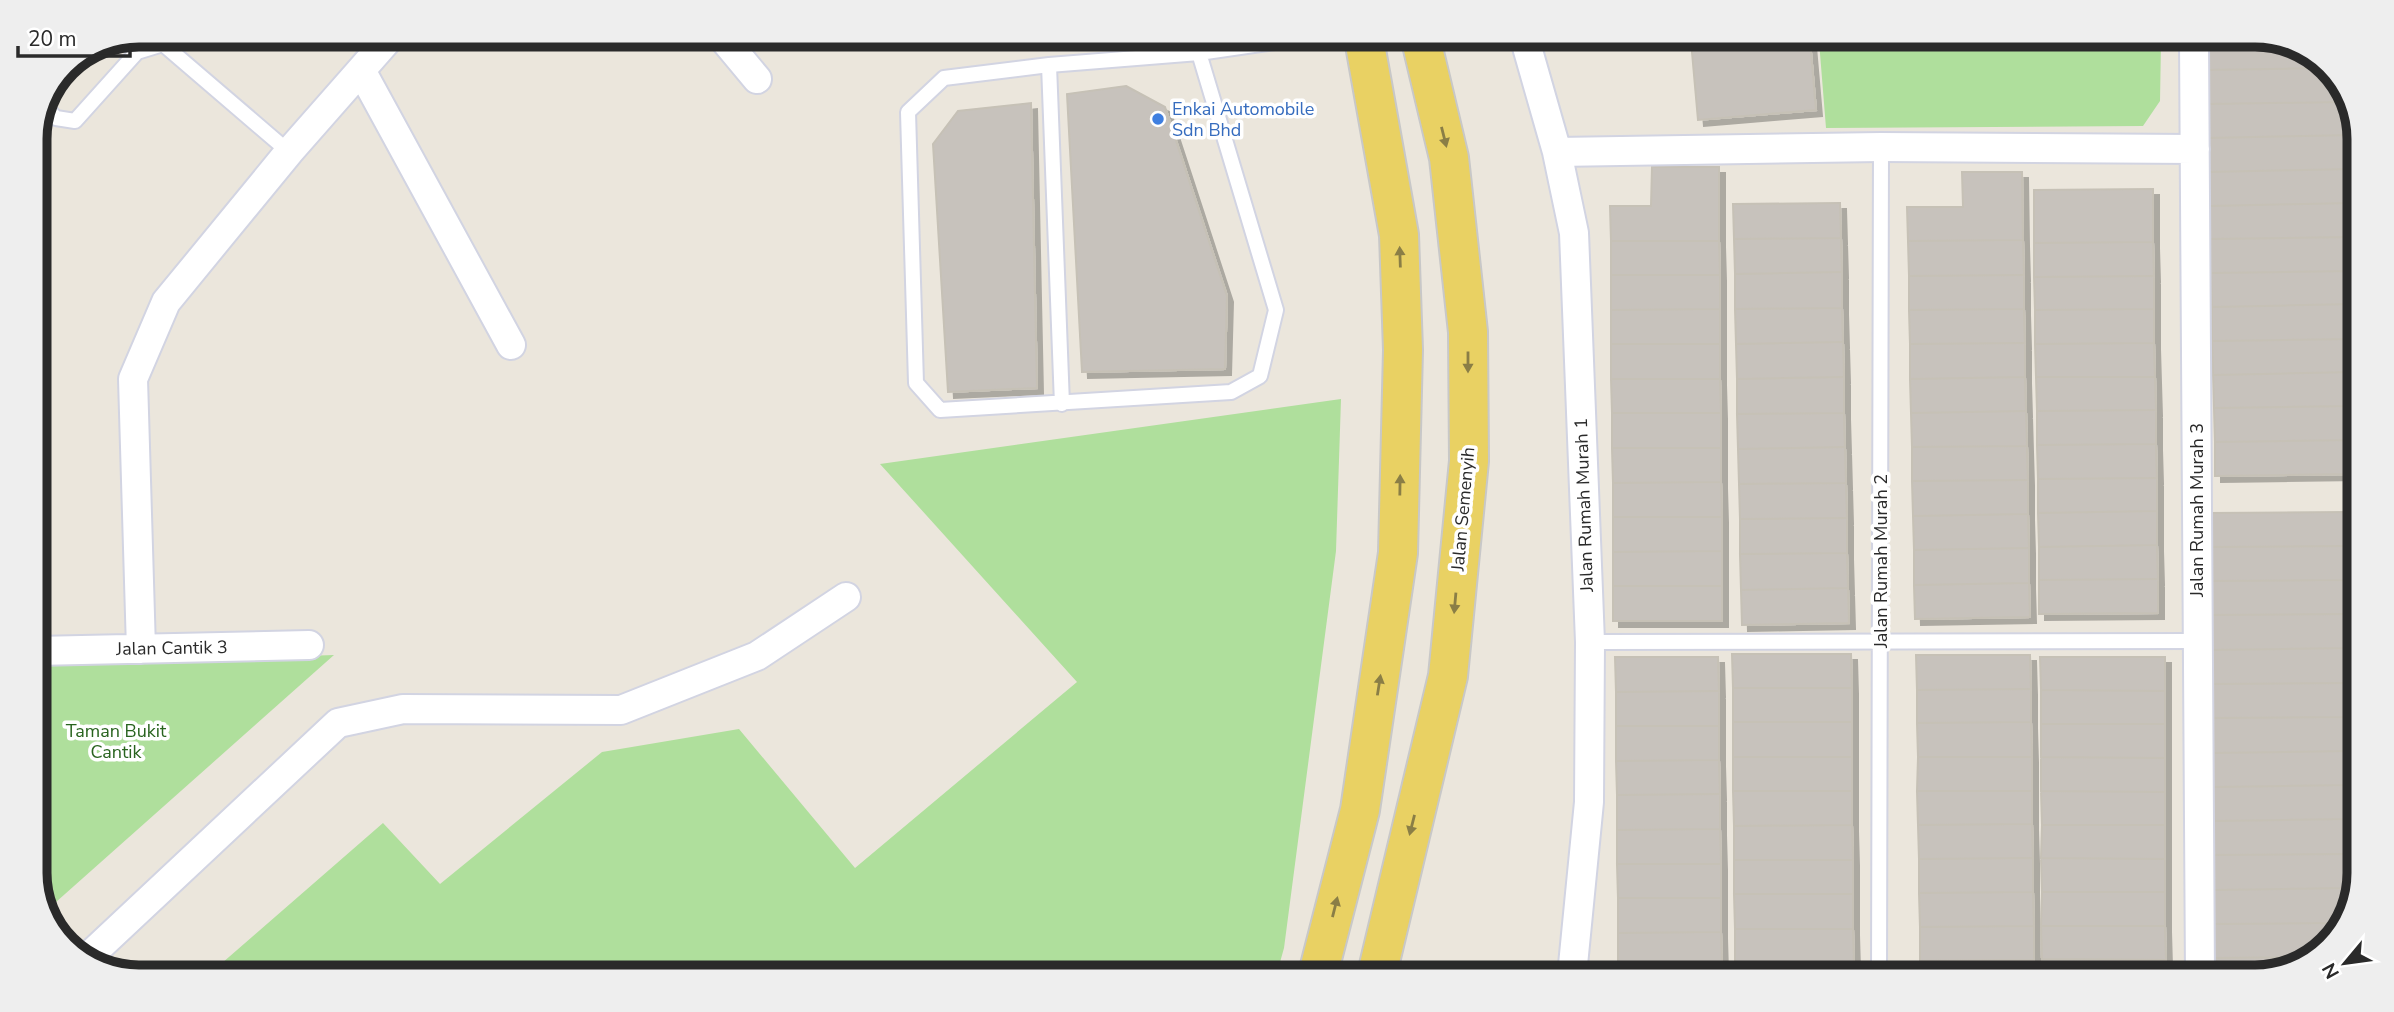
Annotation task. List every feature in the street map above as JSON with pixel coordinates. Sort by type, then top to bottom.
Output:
[{"type":"main road","points":[[1320,965],[1360,810],[1398,553],[1403,350],[1399,235],[1365,47]]},
{"type":"main road","name":"Jalan Semenyih","points":[[1379,965],[1448,676],[1469,461],[1468,332],[1449,158],[1423,47]]},
{"type":"street","points":[[141,649],[133,379],[166,302],[289,152],[382,47]]},
{"type":"street","points":[[730,47],[757,79]]},
{"type":"street","name":"Jalan Rumah Murah 1","points":[[1527,47],[1557,152],[1574,233],[1590,642],[1589,802],[1573,965]]},
{"type":"street","name":"Jalan Rumah Murah 3","points":[[2194,47],[2200,965]]},
{"type":"street","points":[[362,72],[511,345]]},
{"type":"street","points":[[1557,152],[1881,147],[2195,149]]},
{"type":"street","points":[[93,952],[338,723],[403,709],[621,710],[757,656],[846,597]]},
{"type":"street","name":"Jalan Cantik 3","points":[[47,651],[309,645]]},
{"type":"lane","points":[[51,112],[57,118],[75,121],[137,52],[153,47]]},
{"type":"lane","points":[[166,47],[289,152]]},
{"type":"lane","points":[[1199,53],[1276,310],[1260,376],[1231,392],[940,410],[916,383],[908,112],[944,78],[1241,47]]},
{"type":"lane","points":[[1049,65],[1062,404]]},
{"type":"lane","name":"Jalan Rumah Murah 2","points":[[1879,965],[1881,147]]},
{"type":"lane","points":[[1590,642],[2198,641]]},
{"type":"green space","points":[[1819,47],[2161,47],[2160,101],[2143,126],[1826,128]]},
{"type":"green space","points":[[1341,399],[1336,551],[1284,948],[1279,965],[220,965],[383,823],[440,884],[602,752],[739,729],[855,868],[1077,682],[880,464]]},
{"type":"green space","name":"Taman Bukit Cantik","points":[[334,655],[53,905],[47,879],[47,665]]},
{"type":"building","points":[[1692,47],[1811,47],[1816,110],[1698,120]]},
{"type":"building","points":[[2205,47],[2273,49],[2290,54],[2313,68],[2206,70]]},
{"type":"building","points":[[2313,68],[2331,88],[2339,102],[2207,104],[2206,70]]},
{"type":"building","points":[[1126,86],[1165,107],[1227,296],[1225,369],[1082,372],[1067,94]]},
{"type":"building","points":[[2339,102],[2347,135],[2208,138],[2207,104]]},
{"type":"building","points":[[1031,103],[1037,388],[948,392],[933,144],[958,111]]},
{"type":"building","points":[[2347,135],[2347,169],[2208,172],[2208,138]]},
{"type":"building","points":[[1652,167],[1719,167],[1719,241],[1611,241],[1610,206],[1651,206]]},
{"type":"building","points":[[2347,169],[2347,203],[2210,206],[2208,172]]},
{"type":"building","points":[[1962,172],[2022,172],[2023,240],[1908,241],[1907,207],[1963,207]]},
{"type":"building","points":[[2153,189],[2153,242],[2034,243],[2034,190]]},
{"type":"building","points":[[1840,203],[1841,238],[1734,239],[1733,204]]},
{"type":"building","points":[[2347,203],[2347,237],[2210,239],[2210,206]]},
{"type":"building","points":[[2347,237],[2347,271],[2211,273],[2210,239]]},
{"type":"building","points":[[1841,238],[1842,272],[1735,274],[1734,239]]},
{"type":"building","points":[[2023,240],[2024,275],[1909,276],[1908,241]]},
{"type":"building","points":[[1611,241],[1719,241],[1720,275],[1611,275]]},
{"type":"building","points":[[2153,242],[2154,276],[2034,277],[2034,243]]},
{"type":"building","points":[[2347,271],[2347,304],[2212,307],[2211,273]]},
{"type":"building","points":[[1842,272],[1842,308],[1735,309],[1735,274]]},
{"type":"building","points":[[1611,275],[1720,275],[1720,309],[1611,310]]},
{"type":"building","points":[[2024,275],[2024,309],[1909,310],[1909,276]]},
{"type":"building","points":[[2154,276],[2154,309],[2035,310],[2034,277]]},
{"type":"building","points":[[2347,304],[2347,339],[2212,341],[2212,307]]},
{"type":"building","points":[[1842,308],[1843,342],[1736,344],[1735,309]]},
{"type":"building","points":[[1720,309],[1720,344],[1611,344],[1611,310]]},
{"type":"building","points":[[2024,309],[2025,343],[1910,344],[1909,310]]},
{"type":"building","points":[[2154,309],[2154,343],[2035,344],[2035,310]]},
{"type":"building","points":[[2347,339],[2347,372],[2213,375],[2212,341]]},
{"type":"building","points":[[1843,342],[1844,377],[1737,379],[1736,344]]},
{"type":"building","points":[[2025,343],[2025,377],[1910,379],[1910,344]]},
{"type":"building","points":[[2154,343],[2155,377],[2036,377],[2035,344]]},
{"type":"building","points":[[1611,344],[1720,344],[1720,379],[1611,379]]},
{"type":"building","points":[[2347,372],[2347,406],[2214,408],[2213,375]]},
{"type":"building","points":[[1844,377],[1844,413],[1737,414],[1737,379]]},
{"type":"building","points":[[2025,377],[2026,411],[1911,413],[1910,379]]},
{"type":"building","points":[[2036,377],[2155,377],[2156,410],[2037,411]]},
{"type":"building","points":[[1611,379],[1720,379],[1721,413],[1612,413]]},
{"type":"building","points":[[2347,406],[2347,440],[2215,442],[2214,408]]},
{"type":"building","points":[[2156,410],[2156,444],[2037,445],[2037,411]]},
{"type":"building","points":[[2026,411],[2027,446],[1912,447],[1911,413]]},
{"type":"building","points":[[1612,413],[1721,413],[1721,448],[1612,448]]},
{"type":"building","points":[[1844,413],[1845,447],[1738,449],[1737,414]]},
{"type":"building","points":[[2347,440],[2347,474],[2215,476],[2215,442]]},
{"type":"building","points":[[2156,444],[2157,478],[2038,479],[2037,445]]},
{"type":"building","points":[[2027,446],[2028,480],[1912,481],[1912,447]]},
{"type":"building","points":[[1845,447],[1846,483],[1739,484],[1738,449]]},
{"type":"building","points":[[1612,448],[1721,448],[1721,482],[1613,483]]},
{"type":"building","points":[[2157,478],[2157,511],[2038,513],[2038,479]]},
{"type":"building","points":[[2028,480],[2028,514],[1913,516],[1912,481]]},
{"type":"building","points":[[1721,482],[1722,517],[1613,517],[1613,483]]},
{"type":"building","points":[[1846,483],[1847,518],[1740,519],[1739,484]]},
{"type":"building","points":[[2157,511],[2157,545],[2039,547],[2038,513]]},
{"type":"building","points":[[2347,512],[2347,546],[2208,547],[2208,513]]},
{"type":"building","points":[[2028,514],[2029,548],[1914,550],[1913,516]]},
{"type":"building","points":[[1613,517],[1722,517],[1722,551],[1613,552]]},
{"type":"building","points":[[1847,518],[1847,553],[1740,554],[1740,519]]},
{"type":"building","points":[[2157,545],[2158,579],[2039,580],[2039,547]]},
{"type":"building","points":[[2347,546],[2347,580],[2209,581],[2208,547]]},
{"type":"building","points":[[2029,548],[2029,583],[1914,585],[1914,550]]},
{"type":"building","points":[[1722,551],[1722,586],[1613,586],[1613,552]]},
{"type":"building","points":[[1847,553],[1848,588],[1741,590],[1740,554]]},
{"type":"building","points":[[2158,579],[2158,613],[2039,614],[2039,580]]},
{"type":"building","points":[[2347,580],[2347,614],[2209,615],[2209,581]]},
{"type":"building","points":[[2029,583],[2030,617],[1915,619],[1914,585]]},
{"type":"building","points":[[1613,586],[1722,586],[1722,621],[1613,621]]},
{"type":"building","points":[[1848,588],[1849,623],[1742,625],[1741,590]]},
{"type":"building","points":[[2347,614],[2347,648],[2210,650],[2209,615]]},
{"type":"building","points":[[2347,648],[2347,683],[2210,684],[2210,650]]},
{"type":"building","points":[[1732,654],[1851,654],[1852,688],[1733,688]]},
{"type":"building","points":[[1916,655],[2030,655],[2031,689],[1917,690]]},
{"type":"building","points":[[1615,657],[1718,657],[1719,691],[1616,692]]},
{"type":"building","points":[[2040,657],[2165,657],[2165,691],[2041,690]]},
{"type":"building","points":[[2347,683],[2347,717],[2211,718],[2210,684]]},
{"type":"building","points":[[1733,688],[1852,688],[1852,722],[1733,722]]},
{"type":"building","points":[[2031,689],[2031,722],[1917,723],[1917,690]]},
{"type":"building","points":[[2041,690],[2165,691],[2165,724],[2041,724]]},
{"type":"building","points":[[1719,691],[1719,726],[1616,726],[1616,692]]},
{"type":"building","points":[[2347,717],[2347,751],[2211,753],[2211,718]]},
{"type":"building","points":[[1733,722],[1852,722],[1852,757],[1733,757]]},
{"type":"building","points":[[2031,722],[2032,757],[1918,757],[1917,723]]},
{"type":"building","points":[[2041,724],[2165,724],[2165,758],[2041,757]]},
{"type":"building","points":[[1616,726],[1719,726],[1719,760],[1616,761]]},
{"type":"building","points":[[2347,751],[2347,785],[2212,787],[2211,753]]},
{"type":"building","points":[[1733,757],[1852,757],[1852,791],[1733,791]]},
{"type":"building","points":[[1918,757],[2032,757],[2032,791],[1917,791]]},
{"type":"building","points":[[2041,757],[2165,758],[2165,792],[2041,791]]},
{"type":"building","points":[[1719,760],[1720,794],[1617,795],[1616,761]]},
{"type":"building","points":[[2347,785],[2347,819],[2212,821],[2212,787]]},
{"type":"building","points":[[1733,791],[1852,791],[1852,825],[1734,826]]},
{"type":"building","points":[[1917,791],[2032,791],[2032,824],[1918,825]]},
{"type":"building","points":[[2041,791],[2165,792],[2165,825],[2042,825]]},
{"type":"building","points":[[1720,794],[1720,829],[1617,830],[1617,795]]},
{"type":"building","points":[[2347,819],[2347,854],[2213,855],[2212,821]]},
{"type":"building","points":[[2032,824],[2033,858],[1919,859],[1918,825]]},
{"type":"building","points":[[1852,825],[1853,860],[1734,860],[1734,826]]},
{"type":"building","points":[[2042,825],[2165,825],[2165,859],[2041,858]]},
{"type":"building","points":[[1720,829],[1721,864],[1617,864],[1617,830]]},
{"type":"building","points":[[2347,854],[2345,888],[2213,890],[2213,855]]},
{"type":"building","points":[[2033,858],[2033,892],[1919,893],[1919,859]]},
{"type":"building","points":[[2041,858],[2165,859],[2165,892],[2042,892]]},
{"type":"building","points":[[1734,860],[1853,860],[1853,894],[1734,894]]},
{"type":"building","points":[[1617,864],[1721,864],[1721,898],[1618,898]]},
{"type":"building","points":[[2345,888],[2340,908],[2331,923],[2214,924],[2213,890]]},
{"type":"building","points":[[2033,892],[2034,926],[1920,927],[1919,893]]},
{"type":"building","points":[[2042,892],[2165,892],[2165,926],[2041,926]]},
{"type":"building","points":[[1734,894],[1853,894],[1853,929],[1735,929]]},
{"type":"building","points":[[1618,898],[1721,898],[1721,932],[1618,933]]},
{"type":"building","points":[[2331,923],[2328,928],[2310,928],[2310,946],[2291,957],[2215,958],[2214,924]]},
{"type":"building","points":[[2034,926],[2034,960],[1920,961],[1920,927]]},
{"type":"building","points":[[2041,926],[2165,926],[2166,960],[2042,959]]},
{"type":"building","points":[[1735,929],[1853,929],[1854,963],[1735,963]]},
{"type":"building","points":[[1721,932],[1722,965],[1618,965],[1618,933]]},
{"type":"building","points":[[2291,957],[2267,964],[2215,965],[2215,958]]},
{"type":"building","points":[[2042,959],[2166,960],[2166,965],[2042,965]]},
{"type":"building","points":[[2034,960],[2034,965],[1920,965],[1920,961]]},
{"type":"building","points":[[1735,963],[1854,963],[1854,965]]},
{"type":"place","name":"Enkai Automobile Sdn Bhd","points":[[1158,119]]}]
